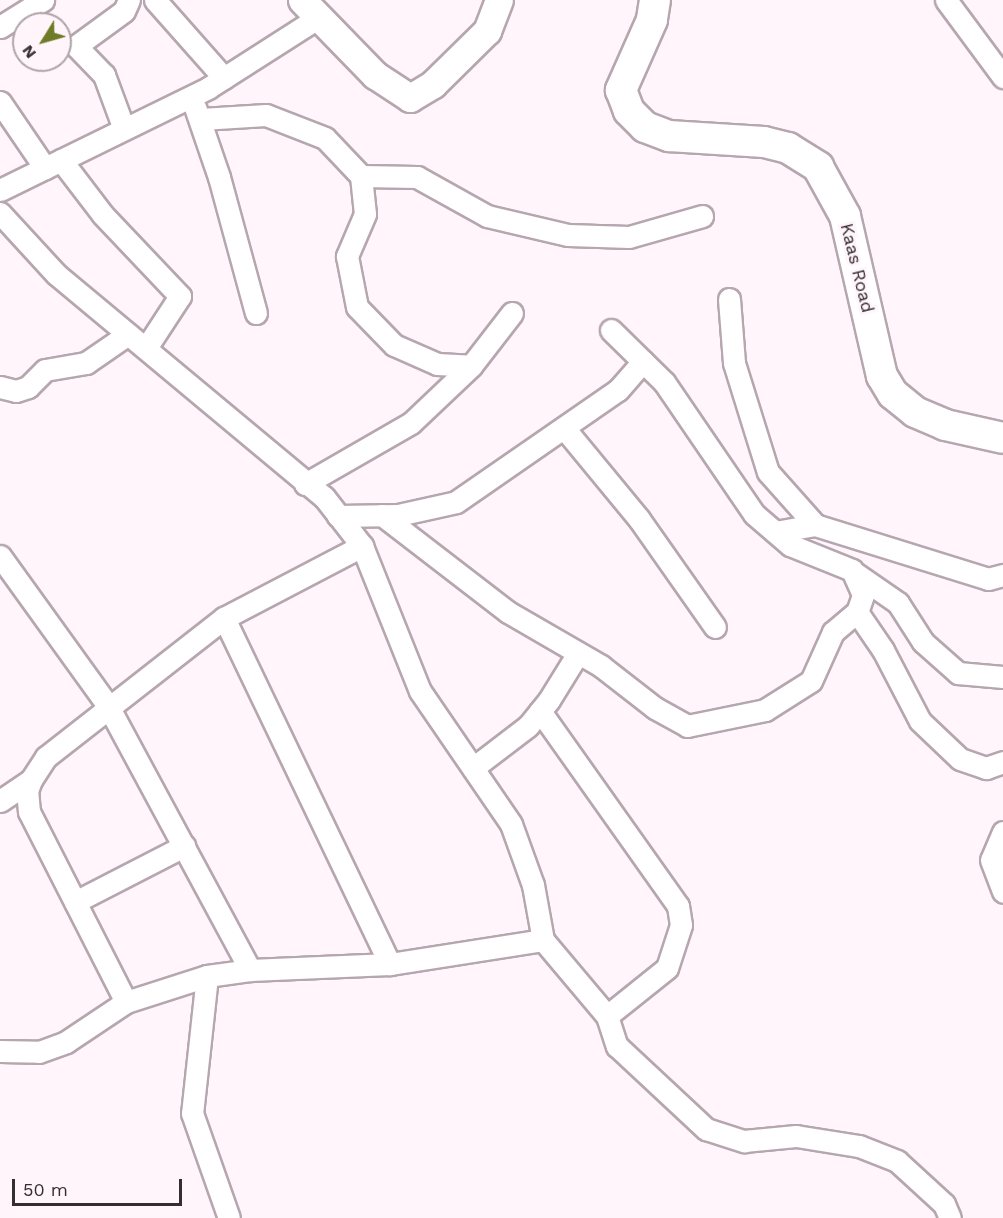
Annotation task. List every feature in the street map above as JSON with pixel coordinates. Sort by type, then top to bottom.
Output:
[{"type":"main road","name":"Kaas Road","points":[[655,0],[652,20],[621,90],[629,111],[645,127],[669,136],[734,137],[772,144],[788,148],[818,167],[845,216],[882,376],[893,394],[915,412],[945,425],[1003,438]]},
{"type":"street","points":[[0,27],[43,0]]},
{"type":"street","points":[[124,129],[104,75],[76,46],[124,10],[129,0]]},
{"type":"street","points":[[155,0],[224,78]]},
{"type":"street","points":[[0,189],[191,97],[224,78],[311,9],[375,75],[410,98],[433,84],[486,31],[499,0]]},
{"type":"street","points":[[946,0],[1003,77]]},
{"type":"street","points":[[191,97],[201,119],[256,313]]},
{"type":"street","points":[[0,102],[53,164],[180,296],[146,348]]},
{"type":"street","points":[[201,119],[266,115],[326,138],[361,176],[365,214],[347,256],[357,307],[394,345],[437,364],[471,366]]},
{"type":"street","points":[[361,176],[417,177],[487,216],[568,235],[629,237],[702,216]]},
{"type":"street","points":[[0,213],[56,274],[305,484],[324,497],[362,546],[420,691],[511,824],[533,885],[543,940],[607,1016],[616,1046],[706,1128],[744,1141],[796,1136],[859,1146],[897,1161],[944,1204],[950,1218]]},
{"type":"street","points":[[729,299],[734,363],[768,472],[815,525]]},
{"type":"street","points":[[305,484],[411,423],[471,366],[512,313]]},
{"type":"street","points":[[611,330],[643,361],[685,409],[722,471],[754,514],[790,545],[852,570],[898,603],[922,642],[958,673],[1003,677]]},
{"type":"street","points":[[0,387],[16,391],[28,387],[45,370],[86,363],[128,334]]},
{"type":"street","points":[[339,516],[382,515],[456,502],[618,390],[643,361]]},
{"type":"street","points":[[564,428],[639,519],[715,627]]},
{"type":"street","points":[[382,515],[508,612],[578,653],[655,708],[687,726],[765,710],[811,681],[833,632],[857,612],[863,595],[852,570]]},
{"type":"street","points":[[775,532],[815,525],[988,579],[1003,575]]},
{"type":"street","points":[[126,1002],[30,812],[27,791],[31,780],[46,757],[108,706],[224,618],[362,546]]},
{"type":"street","points":[[0,556],[108,706],[250,970]]},
{"type":"street","points":[[857,612],[883,650],[920,721],[960,759],[986,768],[1003,762]]},
{"type":"street","points":[[224,618],[390,964]]},
{"type":"street","points":[[473,768],[528,726],[578,653]]},
{"type":"street","points":[[540,711],[678,906],[681,925],[668,968],[607,1016]]},
{"type":"street","points":[[0,801],[31,780]]},
{"type":"street","points":[[1003,832],[991,860],[1003,892]]},
{"type":"street","points":[[75,902],[184,846]]},
{"type":"street","points":[[0,1051],[39,1052],[66,1042],[126,1002],[207,976],[250,970],[390,964],[543,940]]},
{"type":"street","points":[[207,976],[199,1029],[192,1113],[229,1218]]}]
